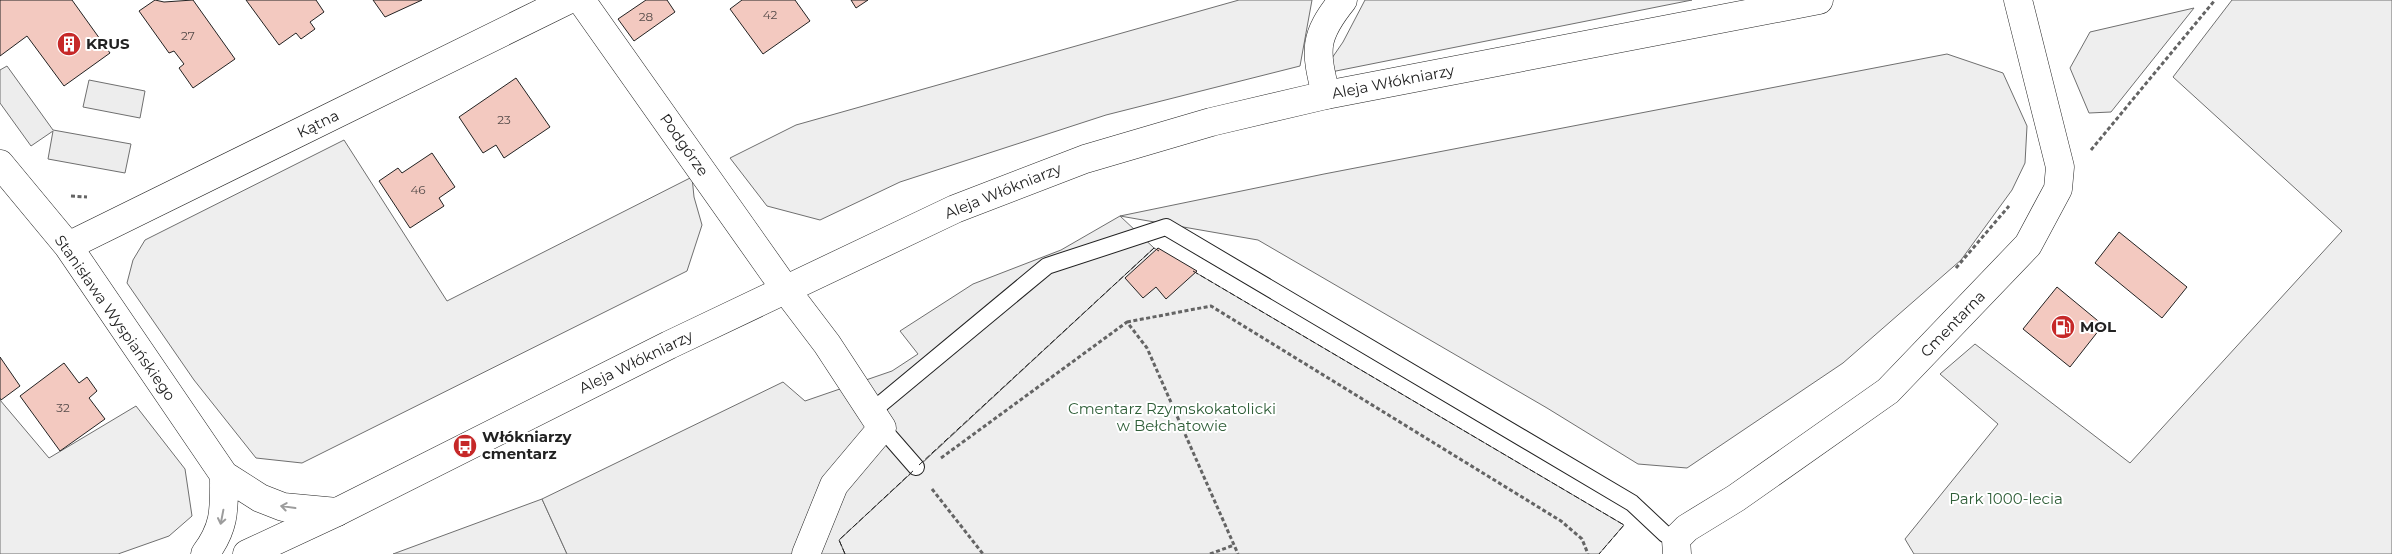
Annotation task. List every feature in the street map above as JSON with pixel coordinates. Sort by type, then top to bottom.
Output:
[{"type":"street","name":"Kątna","points":[[68,246],[568,0]]},
{"type":"street","name":"Podgórze","points":[[581,0],[786,290],[828,344],[876,420]]},
{"type":"street","points":[[1326,95],[1317,54],[1326,20],[1343,0]]},
{"type":"street","name":"Aleja Włókniarzy","points":[[259,552],[643,358],[955,209],[1085,159],[1211,122],[1326,95],[1819,0]]},
{"type":"street","name":"Cmentarna","points":[[1676,547],[1687,528],[1736,498],[1888,391],[2028,245],[2058,189],[2060,168],[2057,149],[2018,0]]},
{"type":"street","name":"Stanisława Wyspiańskiego","points":[[0,164],[68,246],[224,475],[260,498],[283,507],[337,512]]},
{"type":"street","points":[[806,554],[834,485],[876,420]]},
{"type":"street","points":[[205,554],[218,537],[222,520],[224,475]]},
{"type":"lane","points":[[918,470],[876,420],[1047,266],[1166,227],[1632,503],[1676,547]]},
{"type":"path","points":[[2058,189],[2215,0]]},
{"type":"path","points":[[67,196],[91,197]]},
{"type":"path","points":[[1955,270],[2010,205]]},
{"type":"path","points":[[983,554],[918,470],[1128,322],[1211,306],[1561,521],[1582,539],[1588,554]]},
{"type":"path","points":[[1128,322],[1147,348],[1238,554]]},
{"type":"path","points":[[1210,554],[1234,545]]},
{"type":"green space","points":[[1239,0],[1312,0],[1300,66],[1106,115],[900,182],[820,220],[767,206],[730,158],[796,125]]},
{"type":"green space","points":[[1365,0],[1692,0],[1321,74],[1343,42]]},
{"type":"green space","name":"Park 1000-lecia","points":[[2232,0],[2392,0],[2392,554],[1914,554],[1905,539],[1998,424],[1940,374],[1975,344],[2130,463],[2342,231],[2173,77]]},
{"type":"green space","points":[[2194,8],[2111,112],[2089,113],[2070,68],[2090,32]]},
{"type":"green space","points":[[1947,54],[2003,73],[2027,126],[2025,163],[2012,190],[1961,260],[1843,363],[1687,468],[1638,464],[1547,408],[1258,240],[1120,216],[1324,174]]},
{"type":"green space","points":[[344,140],[447,301],[692,177],[694,197],[702,225],[687,271],[302,463],[256,458],[194,380],[127,283],[133,260],[145,240]]},
{"type":"green space","name":"Cmentarz Rzymskokatolicki w Bełchatowie","points":[[1154,248],[1624,525],[1599,554],[845,554],[839,540]]},
{"type":"green space","points":[[0,400],[49,458],[136,406],[185,469],[192,516],[169,536],[118,554],[0,554]]},
{"type":"green space","points":[[542,499],[567,554],[393,554]]},
{"type":"shaded area","points":[[7,66],[53,130],[131,144],[125,173],[48,159],[53,131],[31,146],[0,103],[0,70]]},
{"type":"shaded area","points":[[89,80],[145,91],[140,118],[83,107]]},
{"type":"shaded area","points":[[1120,216],[1154,248],[839,540],[845,554],[567,554],[542,499],[783,382],[805,401],[892,371],[918,354],[900,331],[973,284],[1061,250]]},
{"type":"building","name":"KRUS","points":[[0,0],[72,0],[110,53],[64,86],[27,36],[0,56]]},
{"type":"building","points":[[155,0],[164,2],[193,0],[235,59],[193,88],[179,68],[184,64],[174,51],[169,53],[139,11]]},
{"type":"building","points":[[246,0],[316,0],[324,12],[310,22],[315,29],[301,39],[296,33],[279,45]]},
{"type":"building","points":[[373,0],[422,0],[385,17]]},
{"type":"building","points":[[646,0],[667,0],[675,12],[634,41],[618,19]]},
{"type":"building","points":[[742,0],[795,0],[810,21],[763,54],[730,9]]},
{"type":"building","points":[[851,0],[868,0],[856,8]]},
{"type":"building","points":[[516,78],[550,127],[504,158],[496,145],[483,153],[459,117]]},
{"type":"building","points":[[432,153],[455,187],[439,198],[444,206],[410,228],[379,181],[398,168],[402,173]]},
{"type":"building","points":[[2119,232],[2187,287],[2162,318],[2095,263]]},
{"type":"building","points":[[1158,248],[1197,271],[1166,299],[1156,287],[1143,298],[1125,278]]},
{"type":"building","name":"MOL","points":[[2057,287],[2103,325],[2070,367],[2023,329]]},
{"type":"building","points":[[0,357],[20,386],[1,400],[0,398]]},
{"type":"building","points":[[64,363],[79,383],[87,377],[97,391],[89,398],[105,419],[60,451],[20,396]]},
{"type":"fence","points":[[919,465],[1154,248],[1159,251]]},
{"type":"fence","points":[[1193,271],[1624,525],[1599,554]]},
{"type":"fence","points":[[845,554],[839,540],[914,470]]},
{"type":"place","name":"KRUS","points":[[69,44]]},
{"type":"place","name":"MOL","points":[[2063,327]]},
{"type":"place","name":"Włókniarzy cmentarz","points":[[465,446]]}]
